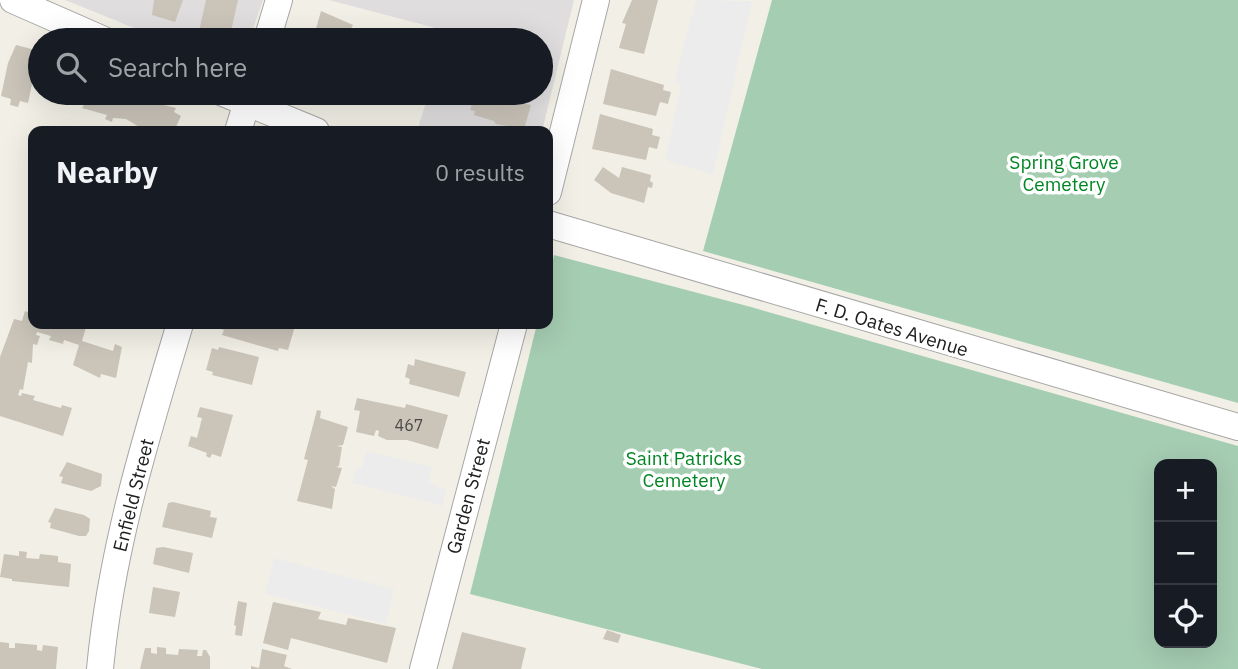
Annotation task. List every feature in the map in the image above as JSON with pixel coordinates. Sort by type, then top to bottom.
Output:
[{"type":"street","points":[[13,0],[77,28]]},
{"type":"street","points":[[271,28],[279,0]]},
{"type":"street","points":[[553,172],[596,0]]},
{"type":"street","points":[[239,126],[240,105]]},
{"type":"street","points":[[260,105],[305,126]]},
{"type":"street","name":"F. D. Oates Avenue","points":[[553,225],[1238,427]]},
{"type":"street","name":"Enfield Street","points":[[100,669],[105,619],[133,479],[178,329]]},
{"type":"street","name":"Garden Street","points":[[423,669],[513,329]]},
{"type":"shaded area","points":[[65,0],[263,0],[253,28],[134,28]]},
{"type":"shaded area","points":[[329,0],[574,0],[553,86],[553,28],[436,28]]},
{"type":"shaded area","points":[[696,0],[752,1],[713,175],[665,160],[681,86],[674,83]]},
{"type":"shaded area","points":[[425,105],[548,105],[543,126],[419,126]]},
{"type":"shaded area","points":[[366,451],[432,467],[429,482],[446,490],[443,506],[352,483],[356,468],[362,468]]},
{"type":"shaded area","points":[[274,558],[394,589],[386,624],[265,594]]},
{"type":"green space","name":"Spring Grove Cemetery","points":[[772,0],[1238,0],[1238,403],[703,251]]},
{"type":"green space","name":"Saint Patricks Cemetery","points":[[554,255],[751,307],[1238,446],[1238,669],[762,669],[470,594],[536,329],[553,329]]},
{"type":"building","points":[[154,0],[183,0],[175,22],[152,15]]},
{"type":"building","points":[[206,0],[238,0],[232,28],[200,28]]},
{"type":"building","points":[[632,0],[658,0],[644,54],[619,48],[626,24],[622,23]]},
{"type":"building","points":[[321,11],[353,25],[352,28],[316,28]]},
{"type":"building","points":[[16,45],[28,48],[28,103],[20,101],[18,107],[10,105],[11,99],[1,96],[8,63]]},
{"type":"building","points":[[611,69],[664,85],[663,90],[671,92],[668,104],[660,102],[656,116],[603,104]]},
{"type":"building","points":[[84,105],[164,105],[176,108],[174,112],[181,116],[176,126],[138,126],[126,119],[113,118],[112,122],[105,119],[107,115],[82,108]]},
{"type":"building","points":[[472,105],[531,105],[525,126],[496,124],[474,115],[475,111],[470,110]]},
{"type":"building","points":[[600,114],[653,129],[652,135],[660,137],[657,149],[649,147],[646,160],[592,149]]},
{"type":"building","points":[[603,167],[619,178],[622,167],[651,175],[652,188],[648,187],[644,203],[611,193],[594,180]]},
{"type":"building","points":[[25,311],[28,312],[28,329],[86,329],[82,341],[113,351],[115,344],[122,347],[116,378],[101,374],[100,378],[73,365],[79,345],[64,340],[63,344],[49,340],[51,336],[37,332],[36,335],[40,336],[37,345],[33,344],[32,363],[28,362],[23,390],[20,389],[18,395],[21,396],[22,393],[35,396],[33,400],[61,408],[62,405],[72,408],[63,436],[0,416],[0,357],[14,319],[22,321]]},
{"type":"building","points":[[221,329],[294,329],[288,350],[279,348],[278,351],[222,335],[224,330]]},
{"type":"building","points":[[219,347],[259,357],[252,385],[212,375],[213,372],[206,370],[212,348],[218,350]]},
{"type":"building","points":[[415,359],[466,372],[459,397],[409,384],[410,379],[405,377],[408,364],[414,366]]},
{"type":"building","points":[[357,398],[405,408],[406,404],[448,415],[438,449],[407,440],[387,440],[378,436],[379,431],[376,430],[374,436],[356,432],[360,411],[354,410]]},
{"type":"building","points":[[200,407],[233,415],[221,457],[212,454],[210,458],[206,456],[207,453],[188,446],[191,436],[197,438],[202,418],[197,417]]},
{"type":"building","points":[[317,410],[321,411],[320,418],[348,427],[343,445],[337,446],[342,447],[339,466],[336,467],[342,468],[336,487],[331,486],[335,489],[332,509],[297,501],[308,460],[304,459]]},
{"type":"building","points":[[67,462],[102,474],[101,486],[91,491],[61,483],[63,477],[59,476]]},
{"type":"building","points":[[168,503],[211,511],[210,517],[217,518],[212,538],[162,527]]},
{"type":"building","points":[[55,508],[90,519],[86,536],[50,528],[51,523],[48,522]]},
{"type":"building","points":[[156,548],[193,553],[189,573],[153,564]]},
{"type":"building","points":[[19,551],[27,552],[26,558],[39,559],[40,554],[58,556],[58,562],[71,564],[69,587],[12,581],[0,577],[4,554],[19,556]]},
{"type":"building","points":[[153,587],[180,592],[175,617],[149,613]]},
{"type":"building","points":[[238,601],[247,603],[242,636],[235,635]]},
{"type":"building","points":[[273,602],[321,612],[318,619],[346,625],[348,618],[396,628],[387,663],[291,638],[288,650],[263,643]]},
{"type":"building","points":[[607,630],[621,635],[618,643],[603,639]]},
{"type":"building","points":[[462,632],[526,648],[521,669],[452,669]]},
{"type":"building","points":[[0,642],[9,643],[9,648],[15,648],[15,643],[37,645],[37,650],[42,651],[43,645],[58,647],[56,669],[0,669]]},
{"type":"building","points":[[157,647],[166,648],[166,654],[178,655],[179,649],[198,650],[197,656],[202,656],[203,650],[206,650],[210,657],[210,669],[140,669],[145,648],[151,648],[151,653],[157,654]]},
{"type":"building","points":[[262,649],[287,655],[284,666],[292,669],[251,669],[251,666],[259,668]]}]
